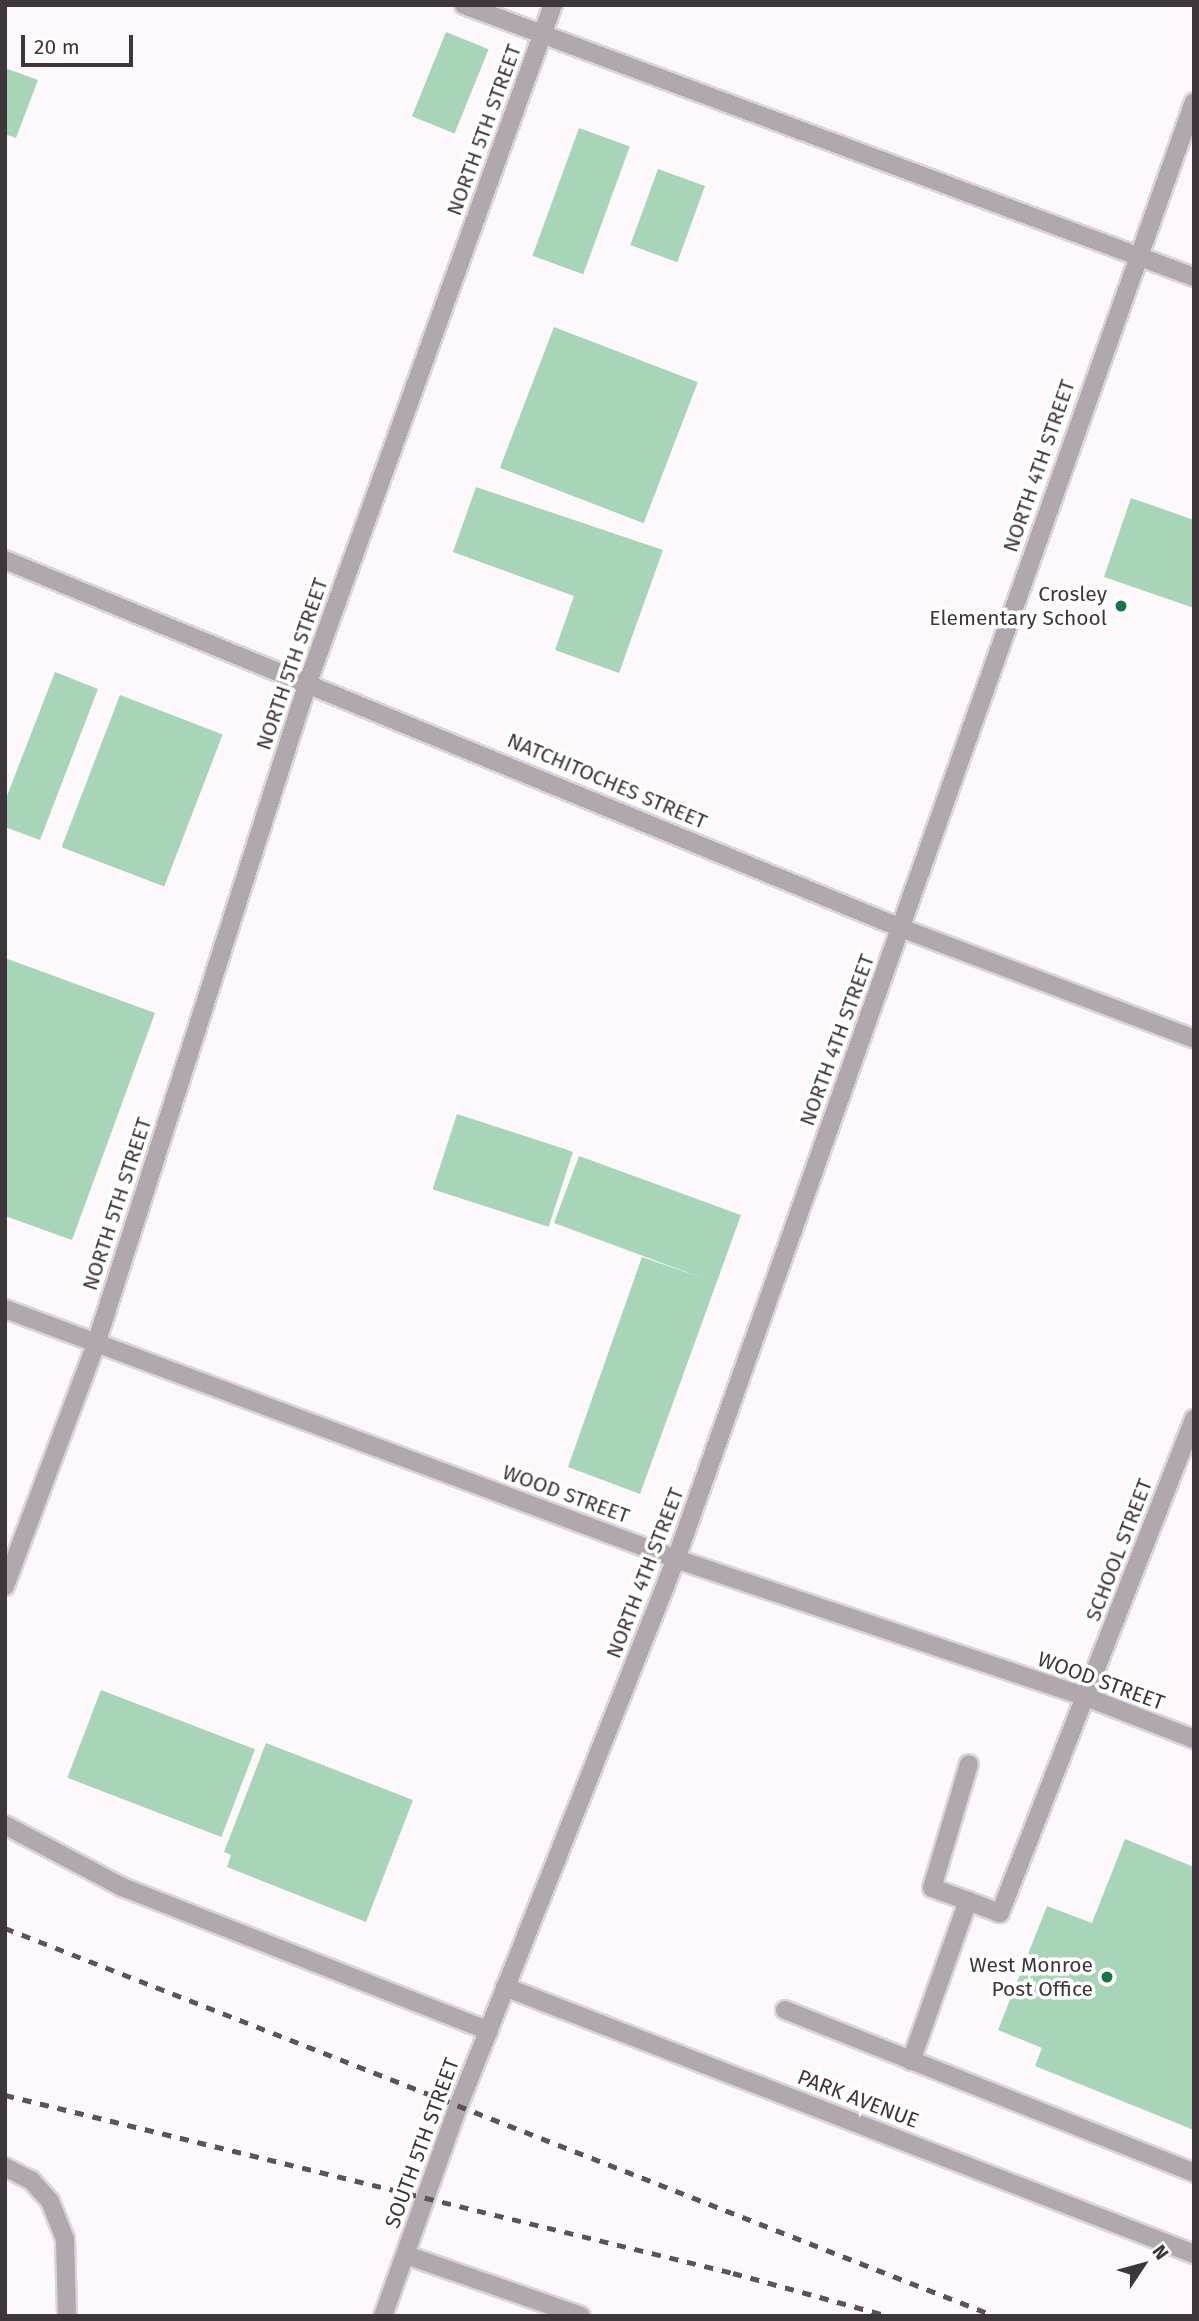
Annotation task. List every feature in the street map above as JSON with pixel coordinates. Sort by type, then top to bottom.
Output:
[{"type":"street","points":[[464,5],[1194,277]]},
{"type":"street","name":"NORTH 5TH STREET","points":[[5,1586],[96,1344],[308,682],[553,5]]},
{"type":"street","name":"NORTH 4TH STREET","points":[[505,1987],[676,1559],[1194,102]]},
{"type":"street","name":"NATCHITOCHES STREET","points":[[5,560],[308,682],[901,928],[1194,1039]]},
{"type":"street","name":"WOOD STREET","points":[[5,1309],[676,1559],[1086,1697],[1194,1739]]},
{"type":"street","name":"SCHOOL STREET","points":[[968,1901],[1000,1913],[1194,1419]]},
{"type":"street","points":[[911,2061],[968,1901],[932,1888],[969,1765]]},
{"type":"street","points":[[5,1825],[122,1886],[489,2031]]},
{"type":"street","name":"SOUTH 5TH STREET","points":[[383,2316],[505,1987]]},
{"type":"street","name":"PARK AVENUE","points":[[505,1987],[1194,2254]]},
{"type":"street","points":[[785,2010],[1194,2173]]},
{"type":"street","points":[[5,2167],[31,2180],[50,2201],[65,2239],[67,2316]]},
{"type":"street","points":[[406,2255],[581,2316]]},
{"type":"building","points":[[446,32],[489,49],[455,134],[412,116]]},
{"type":"building","points":[[5,68],[38,80],[16,138],[5,134]]},
{"type":"building","points":[[579,128],[630,146],[583,274],[532,256]]},
{"type":"building","points":[[658,169],[705,186],[677,262],[630,245]]},
{"type":"building","points":[[554,327],[698,382],[644,523],[500,468]]},
{"type":"building","points":[[476,487],[663,550],[619,673],[555,650],[574,596],[453,552]]},
{"type":"building","points":[[1131,498],[1194,520],[1194,608],[1104,577]]},
{"type":"building","points":[[55,672],[98,689],[40,840],[5,827],[5,801]]},
{"type":"building","points":[[120,695],[223,734],[164,887],[62,847]]},
{"type":"building","points":[[5,958],[155,1013],[72,1240],[5,1216]]},
{"type":"building","points":[[457,1114],[573,1152],[549,1227],[433,1189]]},
{"type":"building","points":[[579,1156],[741,1215],[640,1494],[568,1467],[642,1257],[708,1280],[554,1223]]},
{"type":"building","points":[[101,1690],[255,1749],[221,1837],[67,1778]]},
{"type":"building","points":[[266,1743],[413,1800],[366,1922],[227,1867],[231,1855],[224,1852]]},
{"type":"building","name":"West Monroe Post Office","points":[[1125,1839],[1194,1867],[1194,2130],[1035,2066],[1042,2048],[998,2030],[1047,1906],[1092,1923]]},
{"type":"railway","points":[[5,1928],[995,2316]]},
{"type":"railway","points":[[5,2095],[733,2273],[888,2316]]},
{"type":"place","name":"Crosley Elementary School","points":[[1121,606]]},
{"type":"place","name":"West Monroe Post Office","points":[[1107,1977]]}]
